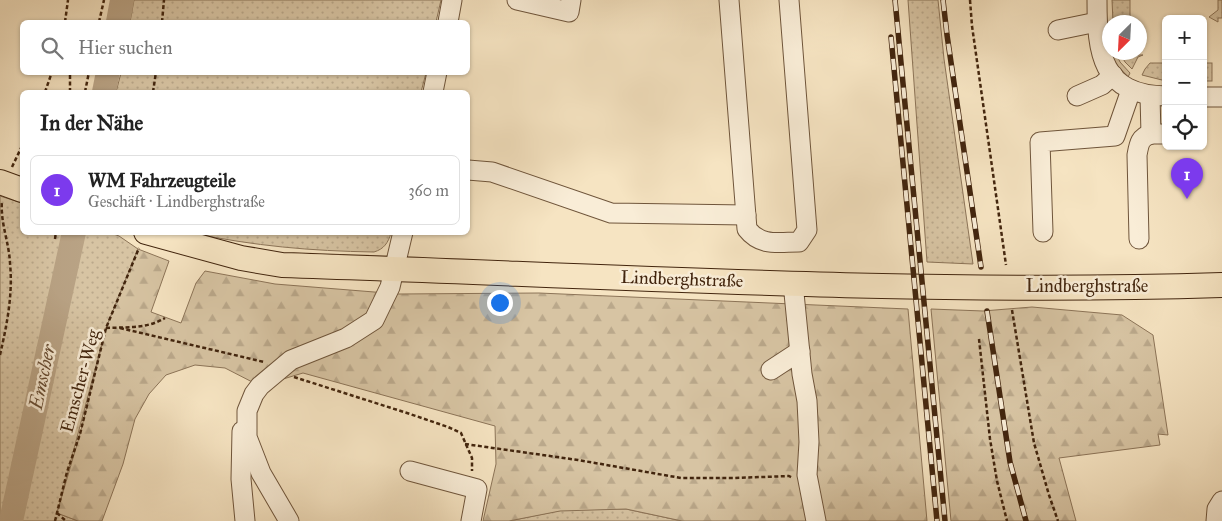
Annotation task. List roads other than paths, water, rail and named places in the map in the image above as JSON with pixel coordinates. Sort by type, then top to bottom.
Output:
[{"type":"main road","points":[[7,173],[20,188]]},
{"type":"main road","name":"Lindberghstraße","points":[[142,241],[282,265],[864,286],[1078,287],[1222,285]]},
{"type":"street","points":[[448,20],[452,0]]},
{"type":"street","points":[[517,0],[569,12],[572,0]]},
{"type":"street","points":[[729,0],[747,229],[754,238],[763,242],[800,242],[807,230],[789,0]]},
{"type":"street","points":[[1097,0],[1100,54],[1107,68],[1118,82],[1131,90],[1158,96],[1158,134],[1142,138],[1136,154],[1139,239]]},
{"type":"street","points":[[1058,30],[1097,22]]},
{"type":"street","points":[[433,90],[436,75]]},
{"type":"street","points":[[1077,96],[1102,85],[1113,75]]},
{"type":"street","points":[[1043,232],[1040,142],[1115,136],[1131,90]]},
{"type":"street","points":[[1207,97],[1222,97]]},
{"type":"street","points":[[470,170],[492,172],[611,213],[746,215]]},
{"type":"street","points":[[245,521],[241,479],[240,435],[254,394],[260,386],[291,360],[346,338],[374,320],[388,294],[396,268],[402,235]]},
{"type":"street","points":[[793,283],[802,374],[807,401],[809,442],[807,475],[816,521]]},
{"type":"street","points":[[771,370],[800,351]]},
{"type":"street","points":[[247,411],[247,437],[261,473],[289,521]]},
{"type":"street","points":[[410,471],[477,489],[471,521]]},
{"type":"street","points":[[1216,521],[1217,509],[1222,501]]},
{"type":"waterway","name":"Emscher","points":[[118,20],[122,0]]},
{"type":"waterway","name":"Emscher","points":[[104,90],[107,75]]},
{"type":"waterway","name":"Emscher","points":[[11,521],[73,235]]},
{"type":"railway","points":[[895,0],[945,521]]},
{"type":"railway","points":[[943,0],[981,267]]},
{"type":"railway","points":[[891,37],[937,521]]},
{"type":"railway","points":[[987,311],[1010,462],[1026,521]]},
{"type":"place","name":"WM Fahrzeugteile","points":[[1187,199]]}]
